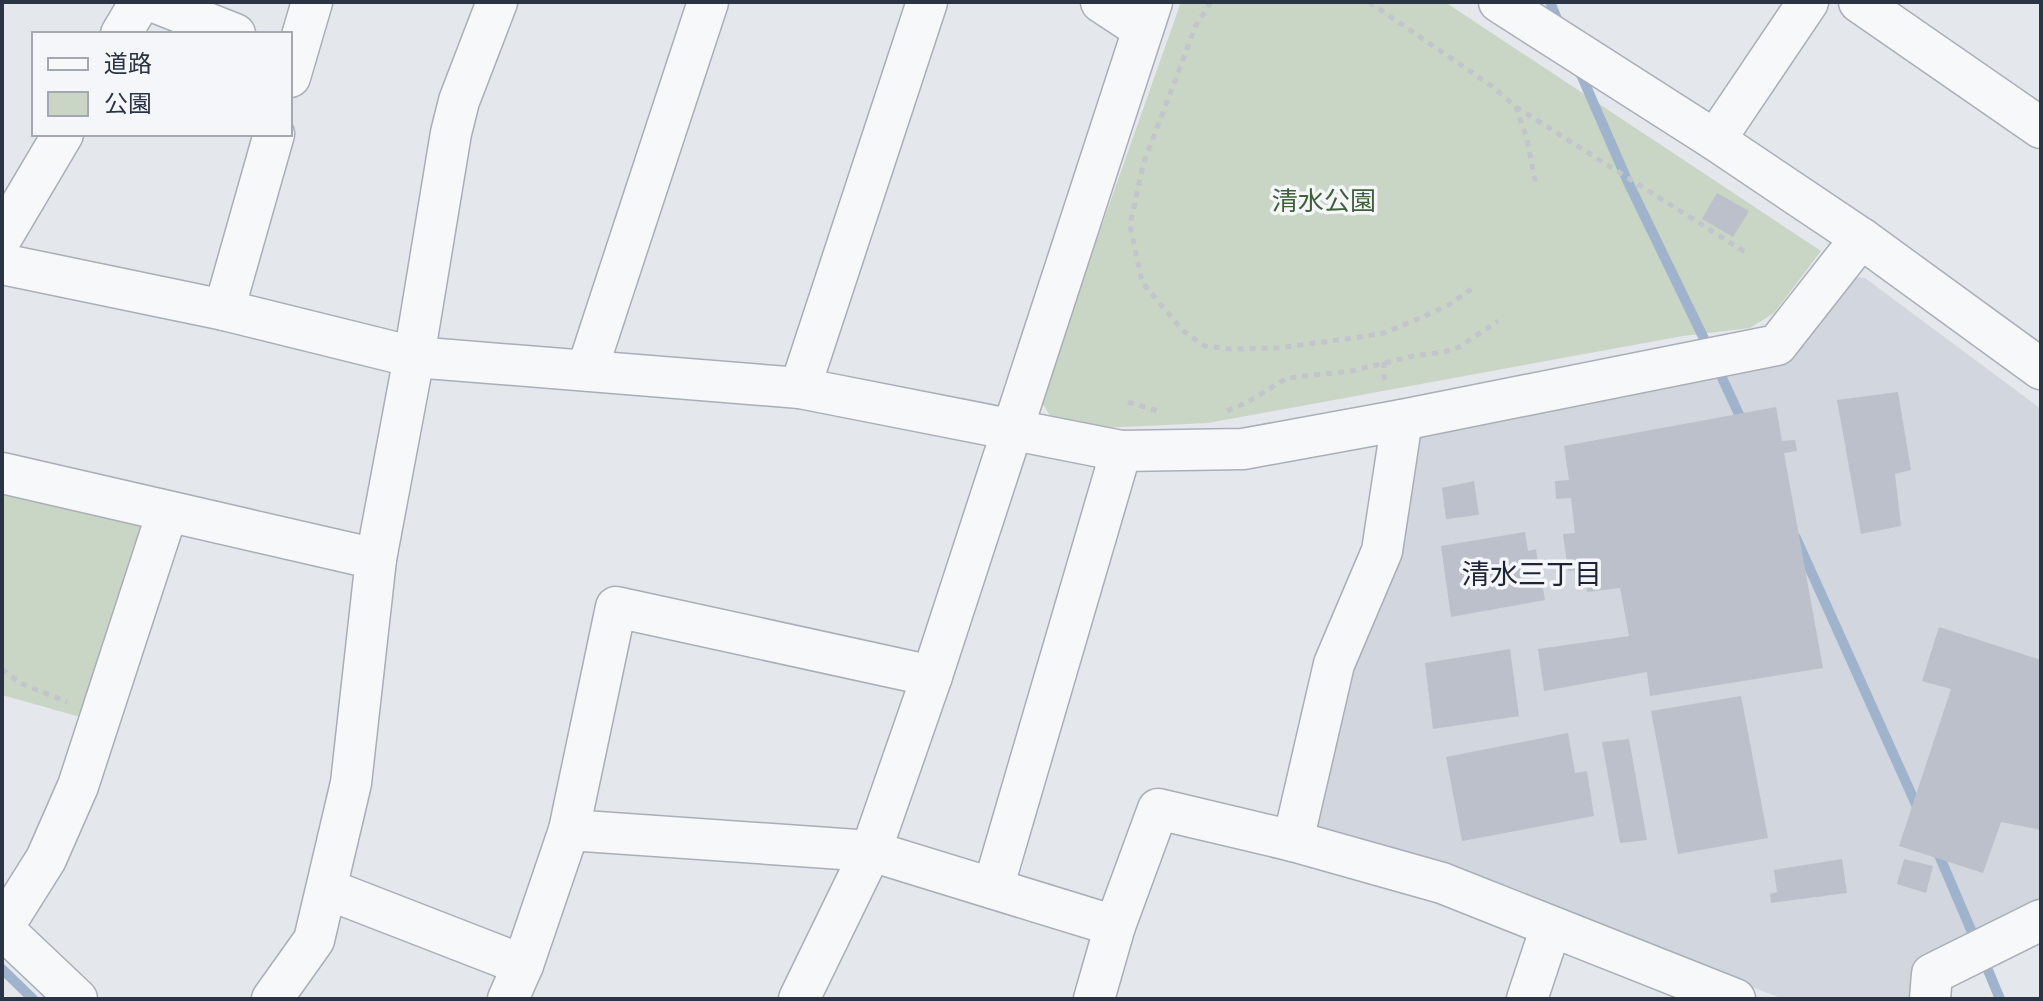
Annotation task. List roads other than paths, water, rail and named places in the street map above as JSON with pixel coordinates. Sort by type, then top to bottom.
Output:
[{"type":"street","points":[[122,32],[140,2]]},
{"type":"street","points":[[154,2],[230,32]]},
{"type":"street","points":[[292,64],[312,2]]},
{"type":"street","points":[[272,999],[314,940],[351,783],[376,559],[453,123],[497,2]]},
{"type":"street","points":[[587,370],[708,2]]},
{"type":"street","points":[[800,388],[927,2]]},
{"type":"street","points":[[799,999],[871,851],[932,676],[1147,16],[1101,2]]},
{"type":"street","points":[[1499,2],[1861,238],[2041,369]]},
{"type":"street","points":[[1715,140],[1808,2]]},
{"type":"street","points":[[1859,2],[2041,128]]},
{"type":"street","points":[[2,237],[62,136]]},
{"type":"street","points":[[224,310],[273,136]]},
{"type":"street","points":[[2,264],[224,310],[414,357],[800,388],[1121,451],[1243,449],[1395,403],[1777,345],[1861,238]]},
{"type":"street","points":[[1293,841],[1334,664],[1382,551],[1395,403]]},
{"type":"street","points":[[993,888],[1121,451]]},
{"type":"street","points":[[2,473],[376,559]]},
{"type":"street","points":[[77,999],[2,929],[46,859],[65,817],[167,513]]},
{"type":"street","points":[[327,889],[515,982],[569,830],[616,607],[932,676]]},
{"type":"street","points":[[1094,999],[1115,926],[1158,809],[1293,841],[1442,883],[1735,999]]},
{"type":"street","points":[[569,830],[871,851],[1115,926]]},
{"type":"street","points":[[1930,999],[1932,974],[2041,920]]},
{"type":"street","points":[[1527,999],[1551,927]]},
{"type":"waterway","points":[[1550,2],[1560,26]]},
{"type":"waterway","points":[[1579,70],[1628,182],[1709,349]]},
{"type":"waterway","points":[[1717,367],[1744,425]]},
{"type":"waterway","points":[[1796,538],[1919,811]]},
{"type":"waterway","points":[[1936,848],[1977,944]]},
{"type":"waterway","points":[[1983,958],[2000,999]]},
{"type":"waterway","points":[[2,969],[33,999]]},
{"type":"district","name":"清水三丁目","points":[[1532,573]]},
{"type":"park label","name":"清水公園","points":[[1324,200]]}]
